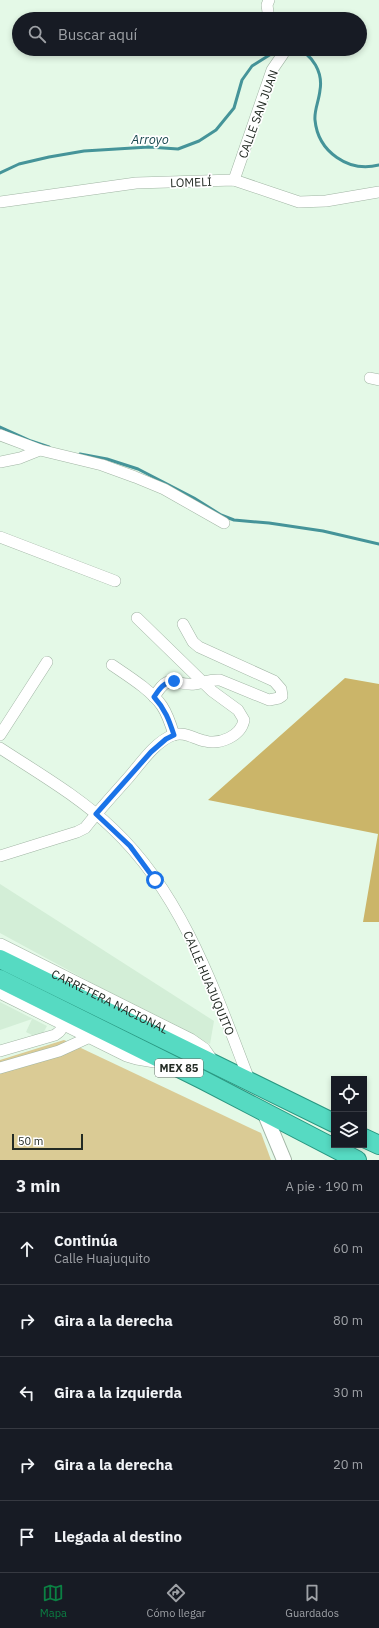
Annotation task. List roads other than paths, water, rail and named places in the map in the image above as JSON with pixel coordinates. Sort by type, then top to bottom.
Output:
[{"type":"highway","name":"CARRETERA NACIONAL","points":[[0,959],[331,1122]]},
{"type":"highway","name":"MEX 85","points":[[0,979],[357,1160]]},
{"type":"highway","points":[[367,1140],[379,1146]]},
{"type":"main road","name":"CARRETERA NACIONAL","points":[[0,946],[190,1041],[203,1050],[212,1064]]},
{"type":"main road","name":"MEX 85","points":[[0,991],[132,1055],[166,1062]]},
{"type":"street","points":[[268,12],[267,5],[269,0]]},
{"type":"street","name":"CALLE SAN JUAN","points":[[234,180],[272,70],[280,56]]},
{"type":"street","name":"LOMELÍ","points":[[0,202],[136,183],[234,180],[299,202],[326,201],[379,192]]},
{"type":"street","points":[[0,435],[40,450],[102,465],[135,477],[164,489],[224,523]]},
{"type":"street","points":[[0,462],[20,458],[40,450]]},
{"type":"street","points":[[0,537],[115,581]]},
{"type":"street","points":[[0,856],[77,832],[85,828],[151,752],[166,739],[181,733],[212,742],[232,737],[239,731],[244,720],[238,710],[223,700],[137,618]]},
{"type":"street","points":[[154,697],[162,685],[167,682],[174,681],[196,684],[203,681],[220,680],[269,700],[279,698],[282,692],[274,681],[199,647],[194,642],[183,624]]},
{"type":"street","points":[[0,735],[47,662]]},
{"type":"street","points":[[112,664],[162,705],[168,715],[174,735]]},
{"type":"street","name":"CALLE HUAJUQUITO","points":[[0,748],[96,814],[130,846],[168,898],[199,953],[250,1082]]},
{"type":"street","points":[[0,1051],[55,1035],[61,1032],[63,1026],[61,1021]]},
{"type":"street","points":[[0,1068],[59,1051],[92,1036]]},
{"type":"street","points":[[264,1112],[284,1160]]},
{"type":"waterway","name":"Arroyo","points":[[0,173],[19,164],[84,151],[149,147],[178,149],[199,141],[216,130],[234,108],[242,80],[252,66],[268,56]]},
{"type":"waterway","name":"Arroyo","points":[[308,56],[316,65],[320,77],[321,84],[315,120],[317,131],[322,142],[337,158],[346,163],[368,167],[379,165]]},
{"type":"waterway","points":[[0,427],[31,441],[49,447]]},
{"type":"waterway","points":[[80,454],[107,459],[138,469],[194,498],[221,515],[234,520],[269,523],[323,531],[379,544]]}]
